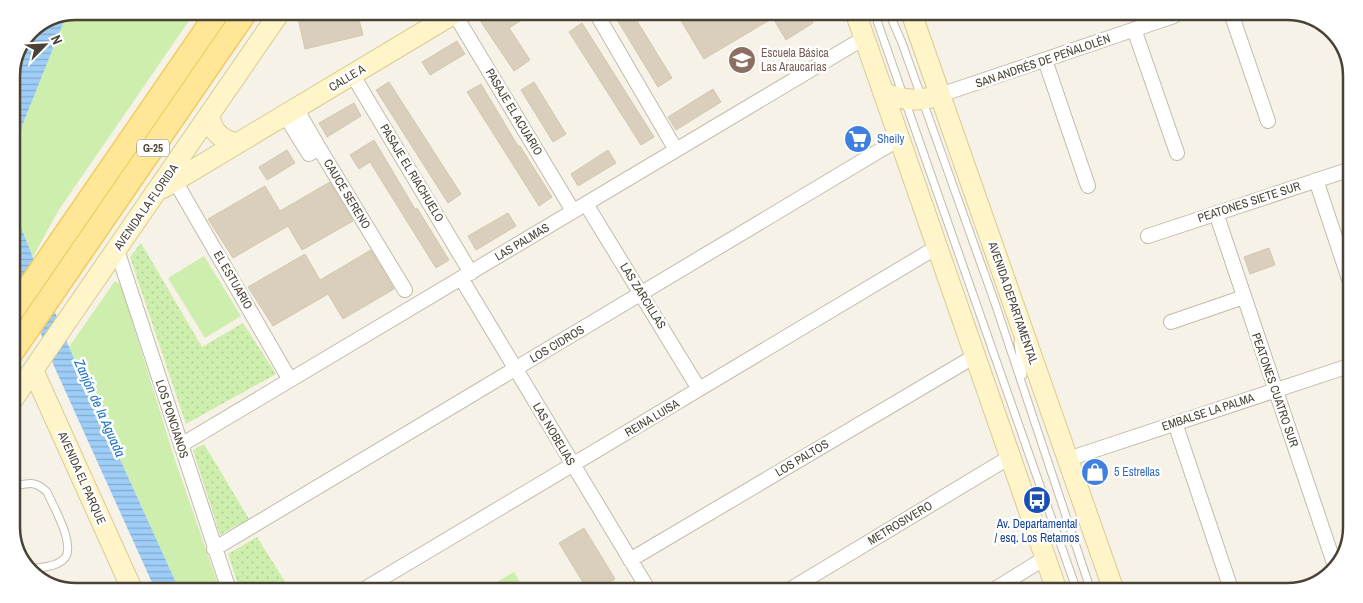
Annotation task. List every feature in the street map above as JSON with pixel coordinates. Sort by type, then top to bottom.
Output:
[{"type":"main road","name":"G-25","points":[[20,299],[213,20]]},
{"type":"main road","name":"G-25","points":[[20,341],[240,20]]},
{"type":"main road","name":"AVENIDA LA FLORIDA","points":[[20,389],[275,20]]},
{"type":"main road","name":"CALLE A","points":[[157,191],[443,20]]},
{"type":"main road","points":[[858,20],[1054,583]]},
{"type":"main road","name":"AVENIDA DEPARTAMENTAL","points":[[913,20],[922,98],[1013,302],[1111,583]]},
{"type":"main road","points":[[883,92],[922,98]]},
{"type":"main road","points":[[210,116],[211,124],[217,133],[226,140],[238,142]]},
{"type":"main road","name":"AVENIDA EL PARQUE","points":[[37,364],[129,583]]},
{"type":"street","name":"PASAJE EL ACUARIO","points":[[459,20],[573,212]]},
{"type":"street","points":[[600,20],[676,150]]},
{"type":"street","name":"SAN ANDRÉS DE PEÑALOLÉN","points":[[922,98],[1045,60],[1162,20]]},
{"type":"street","points":[[1233,20],[1268,121]]},
{"type":"street","points":[[1134,29],[1177,153]]},
{"type":"street","name":"LAS PALMAS","points":[[181,445],[864,38]]},
{"type":"street","points":[[1045,60],[1088,186]]},
{"type":"street","name":"PASAJE EL RIACHUELO","points":[[352,74],[466,275]]},
{"type":"street","name":"CAUCE SERENO","points":[[290,111],[308,154],[319,148],[405,290]]},
{"type":"street","name":"LOS CIDROS","points":[[214,549],[899,139]]},
{"type":"street","name":"PEATONES SIETE SUR","points":[[1148,236],[1343,172]]},
{"type":"street","points":[[1316,180],[1343,259]]},
{"type":"street","name":"EL ESTUARIO","points":[[175,181],[290,380]]},
{"type":"street","name":"LAS ZARCILLAS","points":[[586,204],[699,389]]},
{"type":"street","name":"PEATONES CUATRO SUR","points":[[1216,214],[1333,559]]},
{"type":"street","name":"REINA LUISA","points":[[374,583],[937,247]]},
{"type":"street","name":"LOS PONCIANOS","points":[[117,250],[227,583]]},
{"type":"street","name":"LAS NOBELIAS","points":[[466,275],[515,369],[644,583]]},
{"type":"street","points":[[1172,322],[1244,297]]},
{"type":"street","name":"LOS PALTOS","points":[[630,560],[975,356]]},
{"type":"street","name":"EMBALSE LA PALMA","points":[[1068,459],[1343,368]]},
{"type":"street","points":[[1175,423],[1229,583]]},
{"type":"street","name":"METROSIVERO","points":[[801,583],[1010,457]]},
{"type":"street","points":[[1004,583],[1046,558]]},
{"type":"lane","points":[[878,20],[922,98],[1074,583]]},
{"type":"lane","points":[[892,20],[995,303],[1089,583]]},
{"type":"lane","points":[[1013,302],[1025,392]]},
{"type":"lane","points":[[20,485],[32,483],[41,486],[46,492],[67,538],[68,553],[62,561],[37,568]]},
{"type":"green space","points":[[189,20],[58,211],[33,257],[20,225],[20,147],[22,126],[64,21]]},
{"type":"green space","points":[[141,243],[202,347],[243,323],[276,374],[186,424],[130,257]]},
{"type":"green space","points":[[204,256],[241,316],[205,338],[168,278]]},
{"type":"green space","points":[[115,281],[121,285],[175,460],[218,583],[176,583],[69,347]]},
{"type":"green space","points":[[204,444],[249,519],[220,535],[193,450]]},
{"type":"green space","points":[[257,537],[286,583],[238,583],[228,554]]},
{"type":"green space","points":[[514,572],[520,583],[495,583]]},
{"type":"water","points":[[64,21],[22,126],[20,147],[20,73],[24,55],[36,36],[45,29]]},
{"type":"water","points":[[20,225],[69,347],[176,583],[152,583],[54,366],[20,282]]},
{"type":"building","points":[[298,20],[359,20],[363,35],[305,49]]},
{"type":"building","points":[[480,20],[522,20],[509,28],[530,60],[514,71]]},
{"type":"building","points":[[617,20],[637,21],[672,78],[658,87]]},
{"type":"building","points":[[681,20],[770,20],[704,59]]},
{"type":"building","points":[[774,20],[811,20],[813,23],[786,40]]},
{"type":"building","points":[[582,23],[654,137],[641,145],[569,32]]},
{"type":"building","points":[[457,41],[465,54],[430,75],[422,62]]},
{"type":"building","points":[[389,82],[461,194],[448,203],[376,90]]},
{"type":"building","points":[[534,82],[566,134],[553,142],[521,90]]},
{"type":"building","points":[[481,84],[518,146],[520,146],[552,197],[539,206],[467,92]]},
{"type":"building","points":[[713,89],[721,102],[676,130],[668,117]]},
{"type":"building","points":[[354,103],[361,116],[327,137],[319,123]]},
{"type":"building","points":[[374,140],[415,209],[417,208],[449,260],[436,268],[370,162],[359,169],[350,155]]},
{"type":"building","points":[[287,150],[295,163],[267,180],[259,167]]},
{"type":"building","points":[[608,150],[616,163],[578,186],[571,174]]},
{"type":"building","points":[[330,182],[353,221],[302,250],[288,226],[233,258],[208,219],[265,186],[280,211]]},
{"type":"building","points":[[508,213],[516,226],[476,250],[468,236]]},
{"type":"building","points":[[1269,248],[1275,265],[1250,274],[1244,257]]},
{"type":"building","points":[[371,250],[394,289],[343,319],[328,294],[273,326],[248,287],[305,254],[320,280]]},
{"type":"building","points":[[584,528],[615,579],[609,583],[583,583],[559,543]]},
{"type":"place","name":"Escuela Básica Las Araucarias","points":[[742,60]]},
{"type":"place","name":"Sheily","points":[[858,139]]},
{"type":"place","name":"5 Estrellas","points":[[1095,472]]},
{"type":"place","name":"Av. Departamental / esq. Los Retamos","points":[[1037,500]]},
{"type":"water label","name":"Zanjón de la Aguada","points":[[100,408]]}]
